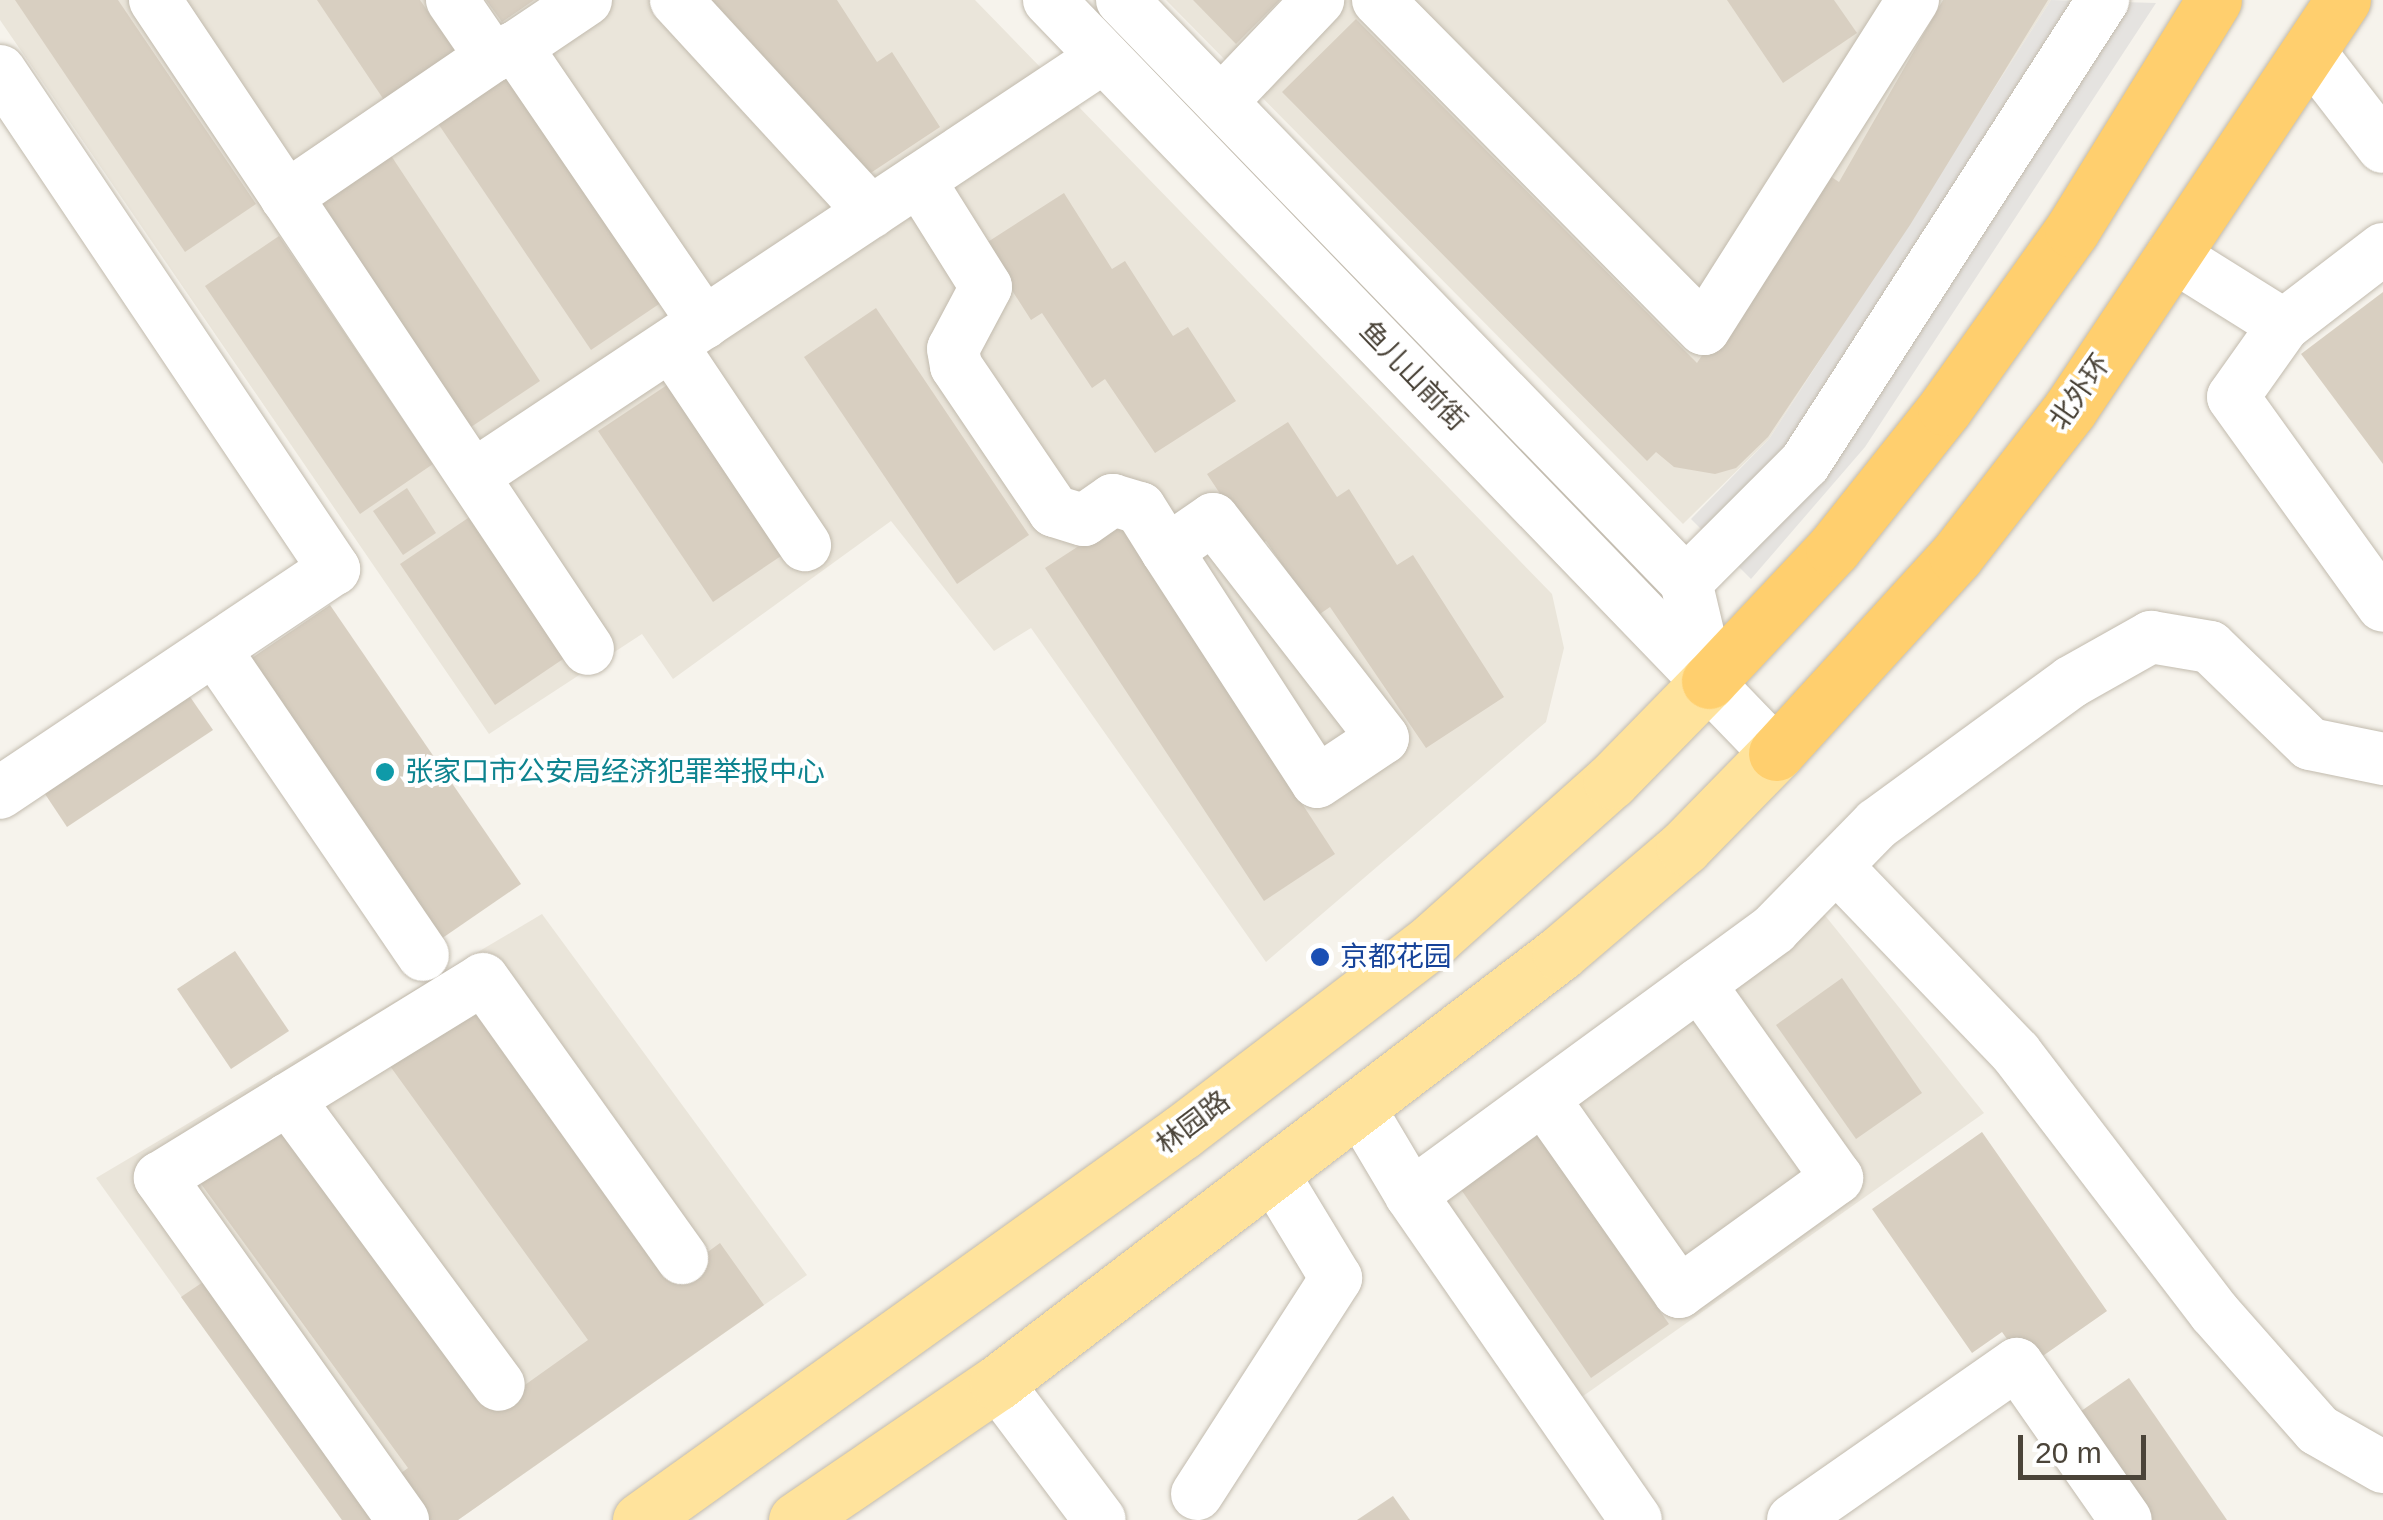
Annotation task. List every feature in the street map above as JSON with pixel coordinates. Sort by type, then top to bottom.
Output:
[{"type":"highway","points":[[1709,681],[1833,549],[1945,408],[2072,230],[2214,0]]},
{"type":"highway","name":"北外环","points":[[1776,753],[1956,556],[2070,409],[2343,0]]},
{"type":"main road","name":"林园路","points":[[640,1520],[1182,1132],[1434,939],[1611,780],[1709,681]]},
{"type":"main road","points":[[796,1520],[997,1382],[1360,1109],[1602,918],[1684,847],[1776,753]]},
{"type":"street","points":[[155,0],[588,649]]},
{"type":"street","points":[[452,0],[504,52],[687,334],[805,545]]},
{"type":"street","points":[[286,197],[347,167],[504,52],[586,0]]},
{"type":"street","points":[[676,0],[871,212]]},
{"type":"street","name":"鱼儿山前街","points":[[1049,0],[1776,753]]},
{"type":"street","points":[[1122,0],[1686,582],[1709,681]]},
{"type":"street","points":[[1221,102],[1318,0]]},
{"type":"street","points":[[1378,0],[1704,329],[1892,10]]},
{"type":"street","points":[[1686,582],[1805,463],[2103,0]]},
{"type":"street","points":[[2309,51],[2383,147]]},
{"type":"street","points":[[473,476],[1104,57]]},
{"type":"street","points":[[0,71],[334,570],[0,793]]},
{"type":"street","points":[[918,180],[986,287],[953,349],[967,382],[1054,511],[1084,520],[1113,500],[1129,500],[1167,551],[1317,782],[1383,738],[1213,519],[1167,551]]},
{"type":"street","points":[[2383,249],[2284,325],[2233,397],[2383,606]]},
{"type":"street","points":[[2172,255],[2284,325]]},
{"type":"street","points":[[1411,1196],[1774,929],[1877,824],[2056,692],[2151,637],[2210,647],[2310,744],[2383,759]]},
{"type":"street","points":[[215,650],[423,955]]},
{"type":"street","points":[[1836,866],[2016,1053],[2214,1312],[2318,1430],[2383,1467]]},
{"type":"street","points":[[403,1520],[160,1178],[482,979],[682,1258]]},
{"type":"street","points":[[1559,1121],[1679,1292],[1836,1178],[1699,984]]},
{"type":"street","points":[[288,1099],[498,1385]]},
{"type":"street","points":[[1360,1109],[1411,1196],[1636,1520]]},
{"type":"street","points":[[1197,1494],[1336,1278],[1273,1174]]},
{"type":"street","points":[[1793,1520],[2017,1364],[2126,1520]]},
{"type":"street","points":[[997,1382],[1100,1520]]},
{"type":"shaded area","points":[[0,0],[975,0],[1552,594],[1564,648],[1546,722],[1266,962],[1031,628],[994,651],[891,521],[673,679],[642,634],[489,734],[0,20]]},
{"type":"shaded area","points":[[1166,0],[2051,0],[1769,439],[1683,524]]},
{"type":"shaded area","points":[[2051,0],[2156,3],[1865,447],[1751,579],[1691,519],[1769,439]]},
{"type":"shaded area","points":[[1815,903],[1984,1113],[1569,1406],[1430,1196]]},
{"type":"shaded area","points":[[542,914],[807,1275],[458,1520],[342,1520],[96,1178]]},
{"type":"building","points":[[15,0],[118,0],[256,204],[185,252]]},
{"type":"building","points":[[317,0],[420,0],[460,58],[388,106]]},
{"type":"building","points":[[486,0],[534,0],[502,22]]},
{"type":"building","points":[[705,0],[837,0],[877,62],[892,52],[940,127],[860,180],[809,105],[796,114]]},
{"type":"building","points":[[1193,0],[1280,0],[1236,44]]},
{"type":"building","points":[[1727,0],[1834,0],[1857,33],[1783,83]]},
{"type":"building","points":[[1943,0],[2048,0],[1910,225],[1768,437],[1736,468],[1715,474],[1674,467],[1656,452],[1647,461],[1282,92],[1356,19],[1697,363],[1824,172],[1839,182]]},
{"type":"building","points":[[510,72],[665,300],[591,350],[437,122]]},
{"type":"building","points":[[388,151],[540,381],[468,429],[316,199]]},
{"type":"building","points":[[1064,193],[1112,269],[1125,261],[1173,336],[1188,327],[1236,401],[1155,453],[1105,379],[1092,388],[1042,313],[1031,320],[983,245]]},
{"type":"building","points":[[279,236],[433,464],[360,514],[205,286]]},
{"type":"building","points":[[2383,292],[2383,464],[2301,354]]},
{"type":"building","points":[[876,308],[1029,535],[957,584],[804,357]]},
{"type":"building","points":[[667,385],[781,556],[713,602],[598,431]]},
{"type":"building","points":[[1288,422],[1337,497],[1349,489],[1397,565],[1413,555],[1504,697],[1426,748],[1330,607],[1317,616],[1266,541],[1256,548],[1207,474]]},
{"type":"building","points":[[407,488],[436,533],[403,555],[373,511]]},
{"type":"building","points":[[474,514],[569,655],[495,705],[400,564]]},
{"type":"building","points":[[1117,521],[1335,854],[1264,901],[1045,568]]},
{"type":"building","name":"张家口市公安局经济犯罪举报中心","points":[[330,605],[521,884],[441,939],[249,660]]},
{"type":"building","points":[[186,691],[213,730],[67,827],[41,788]]},
{"type":"building","points":[[235,951],[289,1031],[231,1069],[177,989]]},
{"type":"building","points":[[1842,978],[1922,1093],[1856,1139],[1776,1025]]},
{"type":"building","points":[[473,1006],[671,1279],[720,1243],[764,1305],[458,1520],[412,1520],[386,1484],[408,1468],[196,1177],[279,1117],[491,1409],[588,1340],[390,1066]]},
{"type":"building","points":[[1982,1132],[2107,1311],[2027,1367],[2002,1332],[1972,1353],[1872,1209]]},
{"type":"building","points":[[1538,1135],[1669,1324],[1591,1378],[1460,1188]]},
{"type":"building","points":[[203,1282],[372,1520],[342,1520],[181,1297]]},
{"type":"building","points":[[2129,1378],[2227,1520],[2142,1520],[2071,1418]]},
{"type":"building","points":[[1393,1496],[1410,1520],[1357,1520]]},
{"type":"place","name":"张家口市公安局经济犯罪举报中心","points":[[385,772]]},
{"type":"place","name":"京都花园","points":[[1320,957]]}]
